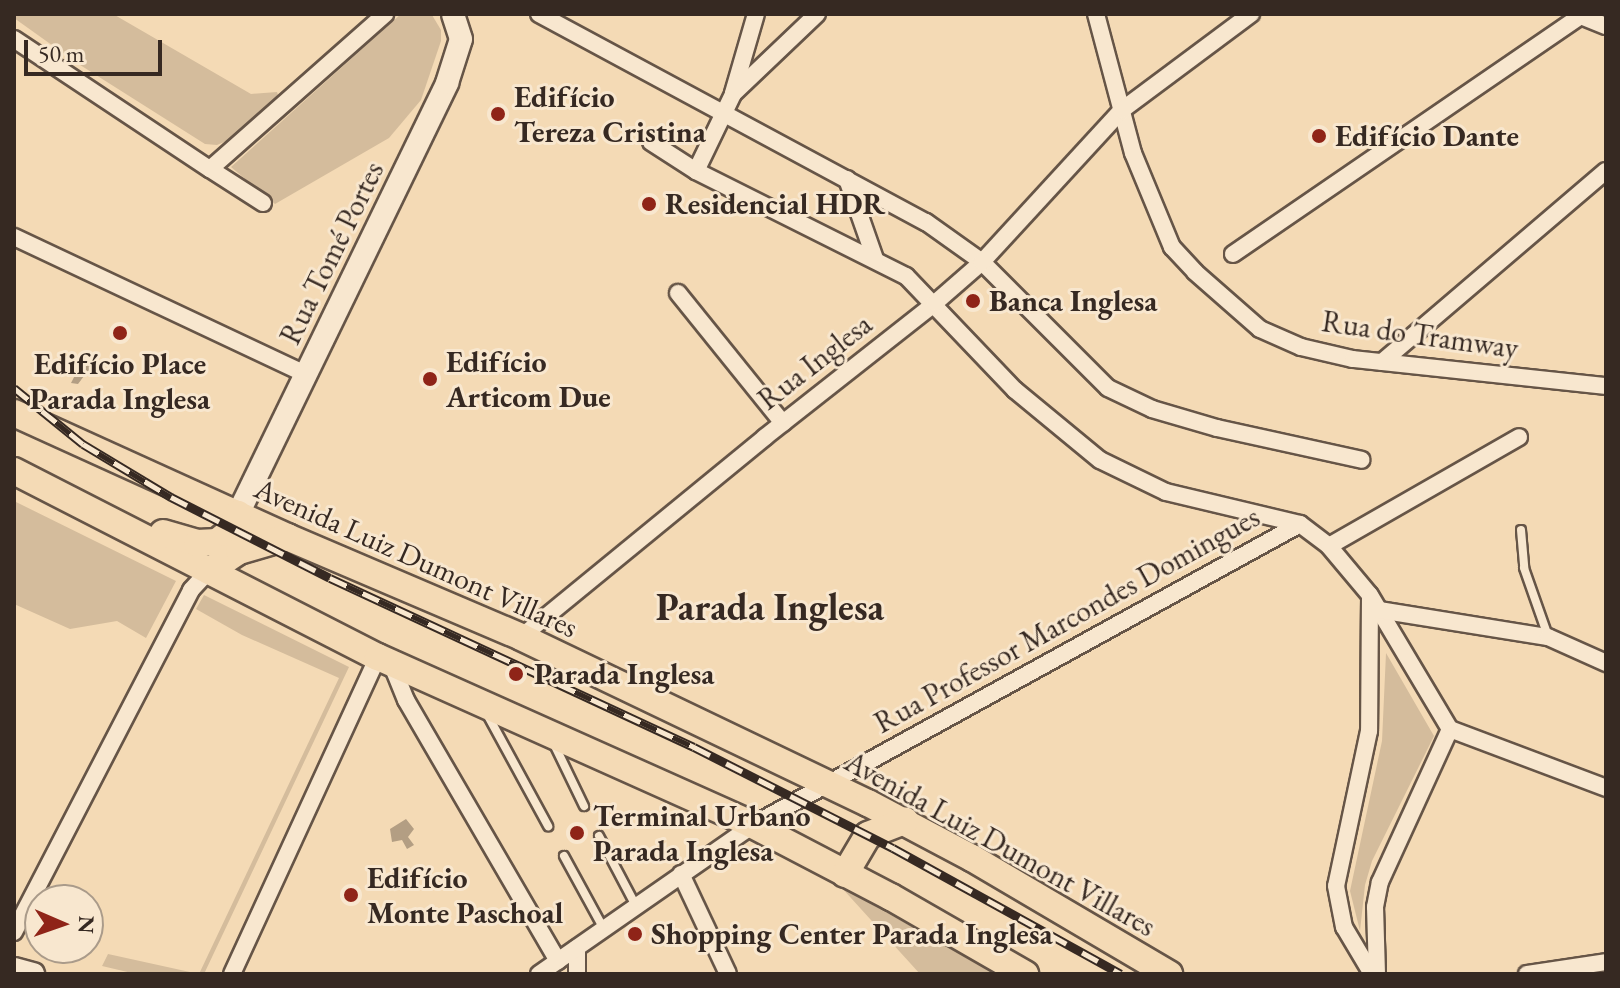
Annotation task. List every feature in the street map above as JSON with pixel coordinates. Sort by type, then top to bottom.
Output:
[{"type":"main road","name":"Rua Tomé Portes","points":[[238,514],[447,83],[461,39],[453,14]]},
{"type":"main road","name":"Avenida Luiz Dumont Villares","points":[[14,413],[287,537],[521,637],[905,821],[1169,974]]},
{"type":"main road","points":[[14,471],[385,660],[753,825],[1025,974]]},
{"type":"main road","points":[[104,516],[122,514],[175,538],[197,543],[217,542],[227,534],[238,514]]},
{"type":"main road","points":[[209,571],[239,551],[287,537]]},
{"type":"main road","points":[[845,874],[868,835],[905,821]]},
{"type":"street","points":[[210,169],[385,14]]},
{"type":"street","points":[[539,14],[926,222],[982,262],[1108,388],[1152,409],[1204,424],[1362,460]]},
{"type":"street","points":[[696,171],[733,94],[756,14]]},
{"type":"street","points":[[733,94],[817,14]]},
{"type":"street","name":"Rua do Tramway","points":[[1096,14],[1133,153],[1172,247],[1195,272],[1260,329],[1301,347],[1382,362],[1606,386]]},
{"type":"street","name":"Rua Inglesa","points":[[521,637],[935,303],[982,262],[1122,110],[1251,14]]},
{"type":"street","points":[[1233,254],[1579,15],[1606,26]]},
{"type":"street","points":[[14,39],[263,203]]},
{"type":"street","points":[[651,142],[696,171],[906,276],[1015,390],[1100,460],[1166,492],[1300,524],[1329,546],[1370,595],[1450,729],[1606,788]]},
{"type":"street","points":[[1382,362],[1606,171]]},
{"type":"street","points":[[847,179],[875,259]]},
{"type":"street","points":[[14,237],[307,375]]},
{"type":"street","points":[[678,293],[783,423]]},
{"type":"street","points":[[1329,546],[1519,437]]},
{"type":"street","name":"Rua Professor Marcondes Domingues","points":[[539,974],[753,825],[1300,524]]},
{"type":"street","points":[[14,932],[191,590],[209,571]]},
{"type":"street","points":[[1370,595],[1369,731],[1336,886],[1344,927],[1374,974]]},
{"type":"street","points":[[1379,610],[1548,637],[1606,663]]},
{"type":"street","points":[[385,660],[558,961]]},
{"type":"street","points":[[232,974],[385,660]]},
{"type":"street","points":[[1374,974],[1375,907],[1380,882],[1450,729]]},
{"type":"street","points":[[681,874],[728,974]]},
{"type":"street","points":[[577,948],[577,974]]},
{"type":"street","points":[[1527,974],[1606,962]]},
{"type":"lane","points":[[1521,530],[1524,568],[1548,637]]},
{"type":"lane","points":[[481,702],[548,826]]},
{"type":"lane","points":[[548,732],[584,806]]},
{"type":"lane","points":[[599,836],[636,906]]},
{"type":"lane","points":[[564,856],[604,929]]},
{"type":"shaded area","points":[[14,14],[113,14],[251,94],[277,92],[278,95],[229,140],[217,145],[205,144],[77,63],[14,18]]},
{"type":"shaded area","points":[[401,14],[432,15],[441,30],[441,41],[421,100],[389,138],[275,204],[231,167]]},
{"type":"shaded area","points":[[86,354],[88,363],[95,364],[93,369],[78,384],[71,383]]},
{"type":"shaded area","points":[[14,501],[176,581],[146,638],[117,621],[70,629],[14,604]]},
{"type":"shaded area","points":[[204,595],[349,667],[204,974],[199,974],[339,678],[242,635],[196,609]]},
{"type":"shaded area","points":[[1386,653],[1434,736],[1372,861],[1365,885],[1360,931],[1350,891],[1382,741]]},
{"type":"shaded area","points":[[406,819],[414,829],[408,837],[414,845],[407,849],[402,840],[392,842],[390,829]]},
{"type":"shaded area","points":[[841,887],[996,974],[920,974]]},
{"type":"shaded area","points":[[108,954],[199,974],[136,974],[102,966]]},
{"type":"railway","points":[[14,388],[83,444],[171,497],[330,578],[694,747],[893,848],[1121,974]]},
{"type":"place","name":"Edifício Tereza Cristina","points":[[498,114]]},
{"type":"place","name":"Edifício Dante","points":[[1319,136]]},
{"type":"place","name":"Residencial HDR","points":[[649,204]]},
{"type":"place","name":"Banca Inglesa","points":[[973,301]]},
{"type":"place","name":"Edifício Place Parada Inglesa","points":[[120,333]]},
{"type":"place","name":"Edifício Articom Due","points":[[430,379]]},
{"type":"place","name":"Parada Inglesa","points":[[516,674]]},
{"type":"place","name":"Terminal Urbano Parada Inglesa","points":[[577,833]]},
{"type":"place","name":"Edifício Monte Paschoal","points":[[351,895]]},
{"type":"place","name":"Shopping Center Parada Inglesa","points":[[635,934]]},
{"type":"district","name":"Parada Inglesa","points":[[770,607]]}]
